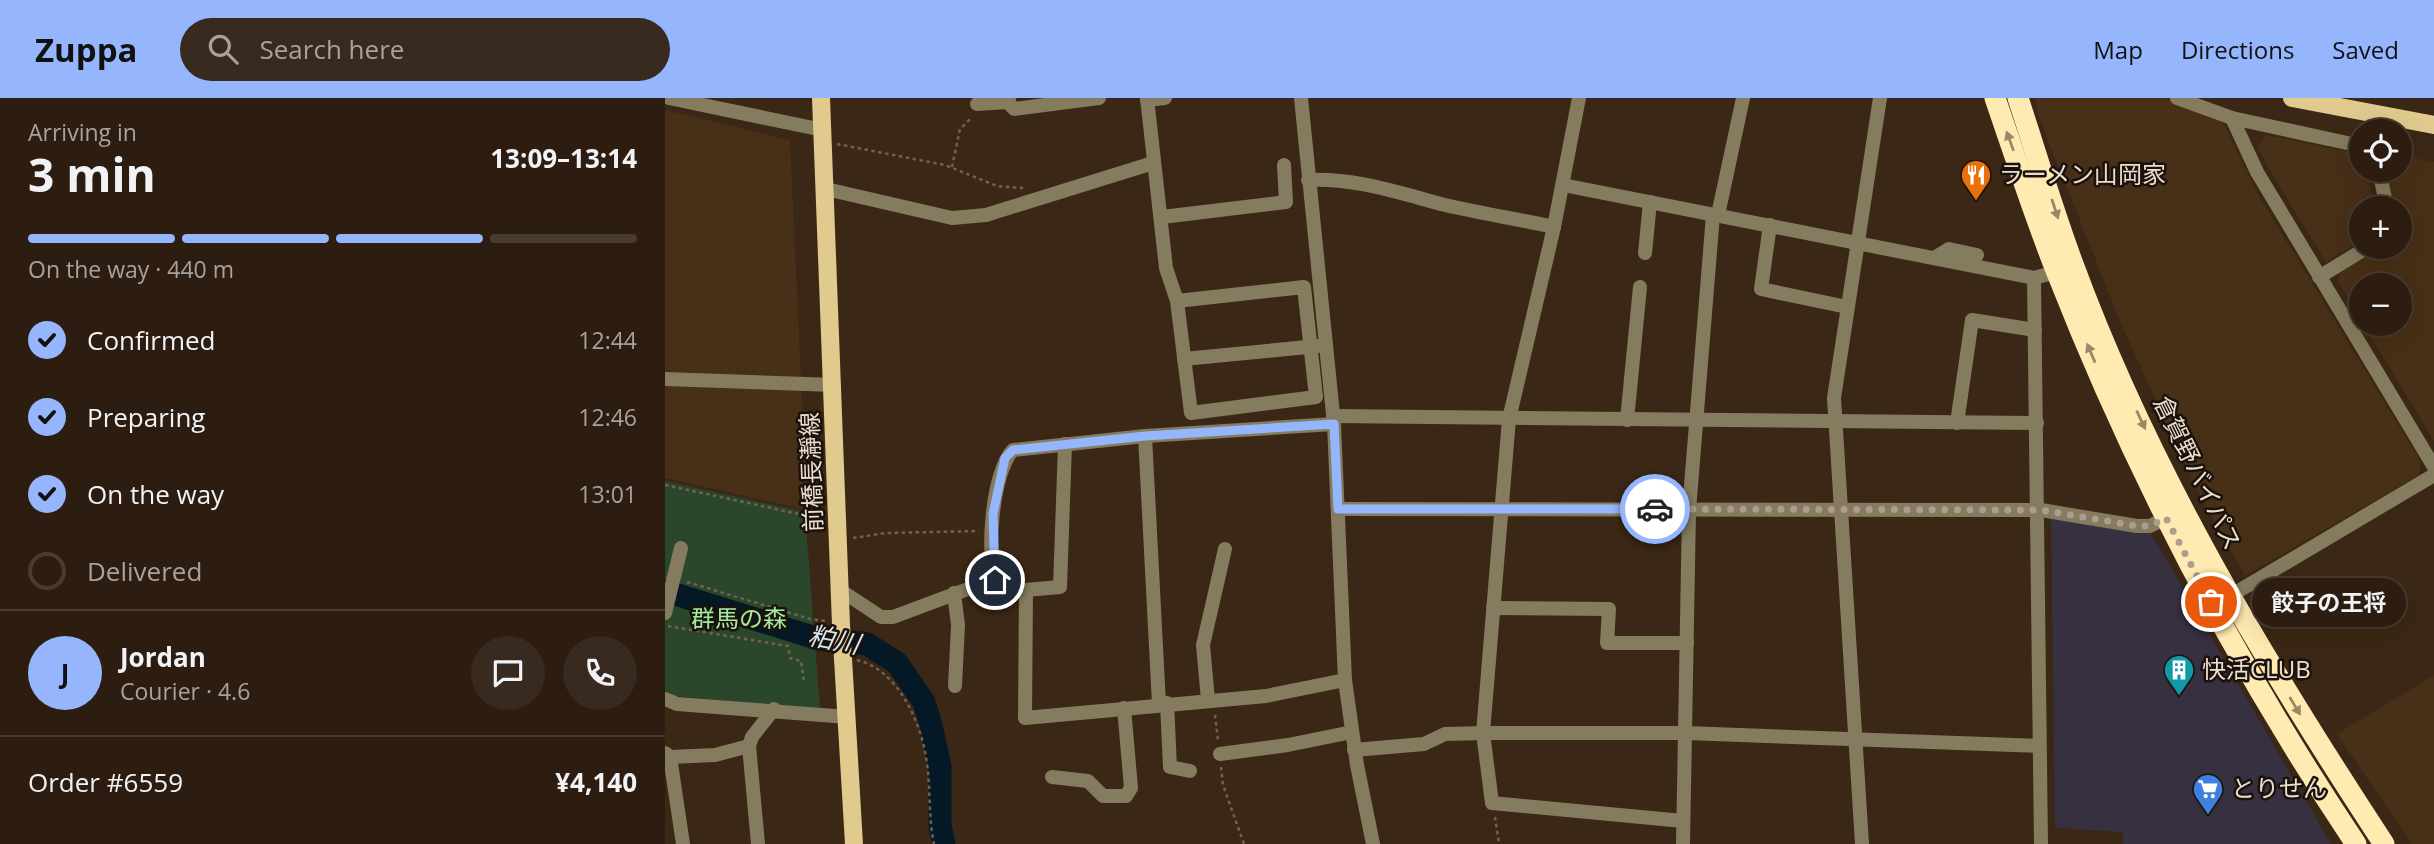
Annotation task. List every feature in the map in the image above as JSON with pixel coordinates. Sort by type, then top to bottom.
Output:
[{"type":"highway","name":"倉賀野バイパス","points":[[1995,98],[2056,272],[2109,396],[2166,518],[2290,739],[2356,844]]},
{"type":"highway","name":"倉賀野バイパス","points":[[2018,98],[2079,278],[2183,510],[2230,596],[2315,739],[2384,844]]},
{"type":"main road","name":"前橋長瀞線","points":[[821,98],[834,385],[840,623],[854,844]]},
{"type":"main road","points":[[2292,98],[2434,125]]},
{"type":"street","points":[[669,98],[823,135]]},
{"type":"street","points":[[977,104],[1009,100],[1014,109],[1036,108],[1042,101],[1099,98]]},
{"type":"street","points":[[1165,98],[1147,99],[1166,268],[1177,301],[1191,413],[1316,397],[1318,346],[1301,98]]},
{"type":"street","points":[[1562,98],[1579,100],[1554,227],[1509,419],[1483,733],[1492,803],[1683,821]]},
{"type":"street","points":[[1683,844],[1689,509],[1694,420],[1716,215],[1743,98]]},
{"type":"street","points":[[1861,844],[1834,398],[1880,98]]},
{"type":"street","points":[[2177,98],[2232,118],[2349,143]]},
{"type":"street","points":[[2232,118],[2256,172],[2434,467]]},
{"type":"street","points":[[826,189],[952,218],[986,215],[1051,192],[1153,163]]},
{"type":"street","points":[[1284,165],[1286,202]]},
{"type":"street","points":[[1308,180],[1340,179],[1363,183],[1468,210],[1554,227]]},
{"type":"street","points":[[1563,184],[2034,278],[2056,272]]},
{"type":"street","points":[[1162,216],[1310,200]]},
{"type":"street","points":[[1644,253],[1650,202]]},
{"type":"street","points":[[1770,225],[1761,289],[1847,307]]},
{"type":"street","points":[[1936,257],[1949,249],[1977,255]]},
{"type":"street","points":[[2319,277],[2349,259]]},
{"type":"street","points":[[2034,278],[2041,844]]},
{"type":"street","points":[[1177,301],[1304,287],[1334,420],[1345,680],[1373,844]]},
{"type":"street","points":[[1627,419],[1640,287]]},
{"type":"street","points":[[1957,423],[1972,320],[2035,330]]},
{"type":"street","points":[[1184,359],[1318,346]]},
{"type":"street","points":[[665,379],[834,385]]},
{"type":"street","points":[[1065,444],[1060,587],[1026,590],[999,588],[993,574],[993,514],[1005,458],[1013,450],[1065,444],[1145,436],[1334,420],[1627,419],[2037,423]]},
{"type":"street","points":[[1145,436],[1163,704],[1170,767],[1190,771]]},
{"type":"street","points":[[2230,596],[2434,475]]},
{"type":"street","points":[[1338,509],[2036,511],[2137,526],[2150,526],[2166,518]]},
{"type":"street","points":[[1211,700],[1203,645],[1225,549]]},
{"type":"street","points":[[665,613],[678,560]]},
{"type":"street","points":[[840,590],[880,617],[914,611],[984,583]]},
{"type":"street","points":[[1026,590],[1025,718],[1266,696],[1345,680]]},
{"type":"street","points":[[954,593],[958,625],[955,686]]},
{"type":"street","points":[[1493,608],[1609,609],[1607,643],[1687,643]]},
{"type":"street","points":[[665,699],[677,704],[774,709],[848,717]]},
{"type":"street","points":[[1052,777],[1088,781],[1103,796],[1126,796],[1131,788],[1124,708]]},
{"type":"street","points":[[758,844],[750,746],[752,737],[774,709]]},
{"type":"street","points":[[1220,754],[1288,746],[1352,732]]},
{"type":"street","points":[[1355,750],[1424,744],[1445,734],[1483,733],[1686,733],[2038,746]]},
{"type":"street","points":[[683,844],[667,755],[715,755],[750,746]]},
{"type":"path","points":[[952,167],[960,129],[970,121],[977,104]]},
{"type":"path","points":[[823,135],[952,167],[997,186],[1042,186],[1051,192]]},
{"type":"path","points":[[665,485],[827,520]]},
{"type":"path","points":[[839,540],[885,533],[976,531]]},
{"type":"path","points":[[678,560],[688,563],[684,581],[810,619],[840,623]]},
{"type":"path","points":[[665,625],[788,646],[790,658],[801,661],[804,681]]},
{"type":"path","points":[[842,657],[880,669],[904,699],[926,756],[934,844]]},
{"type":"path","points":[[1211,700],[1223,785],[1244,844]]},
{"type":"path","points":[[1492,803],[1499,844]]},
{"type":"shaded area","points":[[2036,98],[2167,98],[2215,115],[2224,124],[2256,191],[2421,462],[2419,475],[2245,576],[2195,486],[2122,326],[2038,115]]},
{"type":"shaded area","points":[[665,110],[790,140],[807,510],[665,478]]},
{"type":"shaded area","points":[[2266,135],[2349,152],[2349,182],[2369,182],[2372,196],[2349,196],[2349,248],[2326,262],[2258,147]]},
{"type":"shaded area","points":[[2412,158],[2434,162],[2434,441],[2370,336],[2412,336],[2412,273],[2349,273],[2349,300],[2338,282],[2340,272],[2362,259],[2412,259],[2412,196],[2390,196],[2386,182],[2412,182]]},
{"type":"shaded area","points":[[2051,516],[2149,530],[2331,844],[2123,844],[2123,832],[2055,828]]},
{"type":"shaded area","points":[[2434,675],[2434,844],[2412,844],[2337,734]]},
{"type":"green space","name":"群馬の森","points":[[665,481],[805,512],[820,709],[665,695]]},
{"type":"waterway","name":"粕川","points":[[665,591],[819,639],[867,644],[897,663],[924,702],[931,725],[940,767],[940,826],[944,844]]},
{"type":"way so far","points":[[1655,509],[1840,512],[2041,510],[2137,526],[2150,526],[2166,518],[2211,602]]},
{"type":"place","name":"ラーメン山岡家","points":[[1976,202]]},
{"type":"place","name":"餃子の王将","points":[[2211,602]]},
{"type":"place","name":"快活CLUB","points":[[2179,697]]},
{"type":"place","name":"とりせん","points":[[2208,816]]},
{"type":"route","points":[[995,580],[993,514],[1005,458],[1013,450],[1065,444],[1334,424],[1338,509],[1655,509]]}]
